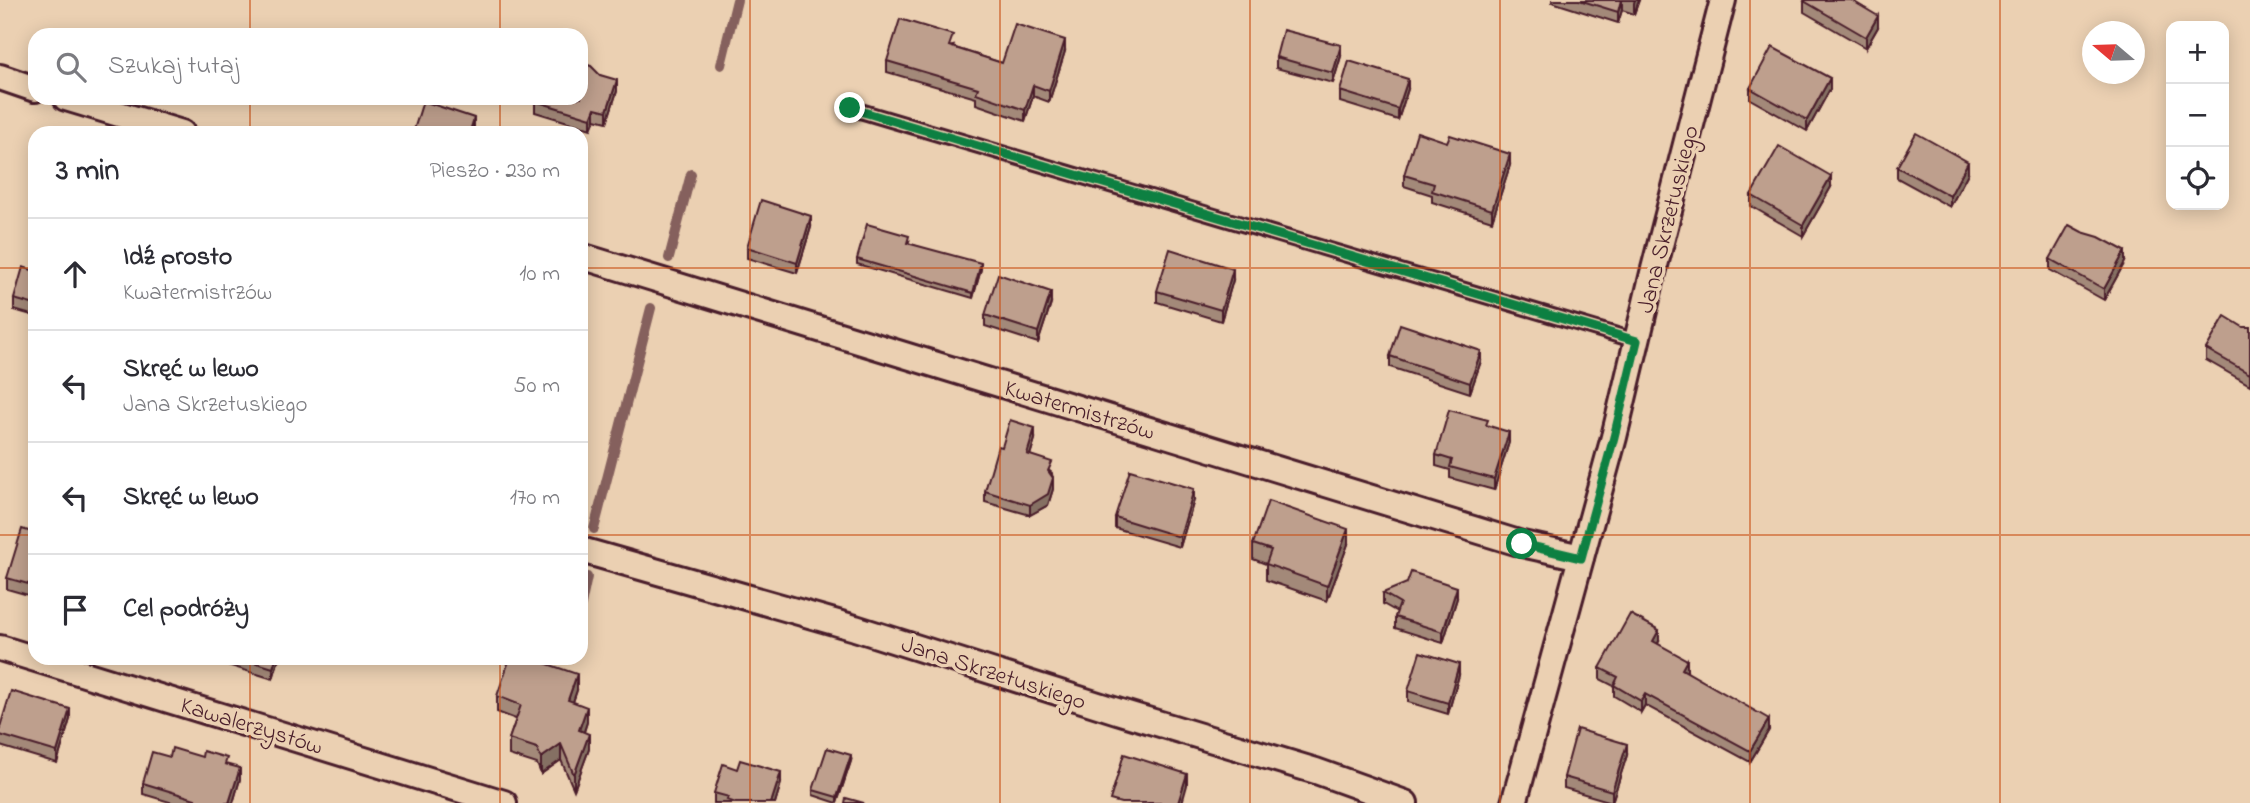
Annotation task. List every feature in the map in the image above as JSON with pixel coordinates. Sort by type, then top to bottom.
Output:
[{"type":"street","name":"Jana Skrzetuskiego","points":[[1514,803],[1614,437],[1723,0]]},
{"type":"street","points":[[0,77],[28,87]]},
{"type":"street","points":[[89,105],[159,126]]},
{"type":"street","name":"Kwatermistrzów","points":[[588,259],[1522,544],[1581,558]]},
{"type":"street","name":"Jana Skrzetuskiego","points":[[588,552],[868,632],[1316,771],[1405,803]]},
{"type":"street","name":"Kawalerzystów","points":[[0,648],[28,657]]},
{"type":"street","name":"Kawalerzystów","points":[[55,665],[504,803]]},
{"type":"lane","points":[[850,108],[1637,341]]},
{"type":"building","points":[[1579,0],[1621,0],[1618,12]]},
{"type":"building","points":[[1805,0],[1851,0],[1878,16],[1866,37]]},
{"type":"building","points":[[900,19],[953,35],[949,46],[1002,63],[1015,24],[1065,40],[1049,91],[1033,85],[1025,110],[976,93],[978,88],[887,61]]},
{"type":"building","points":[[1283,30],[1341,45],[1333,73],[1276,57]]},
{"type":"building","points":[[1772,47],[1830,78],[1807,120],[1750,88]]},
{"type":"building","points":[[1349,61],[1408,79],[1398,109],[1340,91]]},
{"type":"building","points":[[588,65],[600,75],[617,80],[607,111],[595,108],[591,118],[548,105],[588,105]]},
{"type":"building","points":[[422,105],[435,105],[474,118],[472,126],[415,126]]},
{"type":"building","points":[[1417,132],[1447,142],[1450,135],[1510,154],[1492,210],[1432,191],[1434,184],[1404,175]]},
{"type":"building","points":[[1916,133],[1968,162],[1950,196],[1897,167]]},
{"type":"building","points":[[1779,146],[1831,176],[1803,225],[1751,195]]},
{"type":"building","points":[[761,200],[811,216],[797,263],[747,247]]},
{"type":"building","points":[[867,224],[909,236],[907,243],[981,263],[973,293],[857,259]]},
{"type":"building","points":[[2069,225],[2125,251],[2104,289],[2050,259]]},
{"type":"building","points":[[1170,249],[1233,269],[1221,310],[1157,291]]},
{"type":"building","points":[[23,267],[28,269],[28,303],[14,299]]},
{"type":"building","points":[[998,274],[1051,292],[1038,332],[985,315]]},
{"type":"building","points":[[2225,316],[2243,327],[2250,327],[2250,374],[2206,349]]},
{"type":"building","points":[[1400,324],[1481,351],[1470,383],[1390,356]]},
{"type":"building","points":[[1449,410],[1488,420],[1486,425],[1509,432],[1494,479],[1450,467],[1452,460],[1436,455]]},
{"type":"building","points":[[1010,420],[1035,428],[1027,454],[1052,462],[1048,471],[1053,478],[1048,494],[1030,505],[985,491],[998,446],[1002,447]]},
{"type":"building","points":[[1130,470],[1194,489],[1180,537],[1115,517]]},
{"type":"building","points":[[1268,501],[1348,529],[1327,586],[1266,564],[1271,550],[1253,544]]},
{"type":"building","points":[[22,529],[28,531],[28,584],[7,578]]},
{"type":"building","points":[[1411,572],[1457,587],[1443,632],[1395,617],[1400,603],[1383,593],[1407,583]]},
{"type":"building","points":[[1630,614],[1659,630],[1653,641],[1687,660],[1682,669],[1769,719],[1750,751],[1645,694],[1641,701],[1614,685],[1618,677],[1600,668]]},
{"type":"building","points":[[1420,652],[1459,664],[1448,703],[1408,691]]},
{"type":"building","points":[[508,665],[551,665],[577,674],[568,700],[587,707],[579,730],[589,734],[574,775],[561,744],[541,758],[537,748],[509,739],[521,705],[497,696]]},
{"type":"building","points":[[11,691],[70,709],[57,752],[0,735]]},
{"type":"building","points":[[1577,729],[1627,744],[1612,791],[1564,777]]},
{"type":"building","points":[[172,748],[202,757],[203,751],[227,758],[225,764],[240,768],[229,803],[194,803],[195,799],[143,783],[152,752],[170,757]]},
{"type":"building","points":[[827,748],[851,755],[837,797],[813,790]]},
{"type":"building","points":[[1124,754],[1187,774],[1178,803],[1121,803],[1110,800]]},
{"type":"building","points":[[740,760],[781,772],[771,803],[736,803],[727,800],[729,797],[714,793],[723,764],[737,769]]},
{"type":"building","points":[[846,798],[864,803],[845,803]]},
{"type":"waterway","points":[[721,65],[737,0]]},
{"type":"waterway","points":[[669,258],[691,174]]},
{"type":"waterway","points":[[594,529],[651,308]]},
{"type":"route","points":[[850,108],[1637,341],[1581,558],[1522,544]]}]
